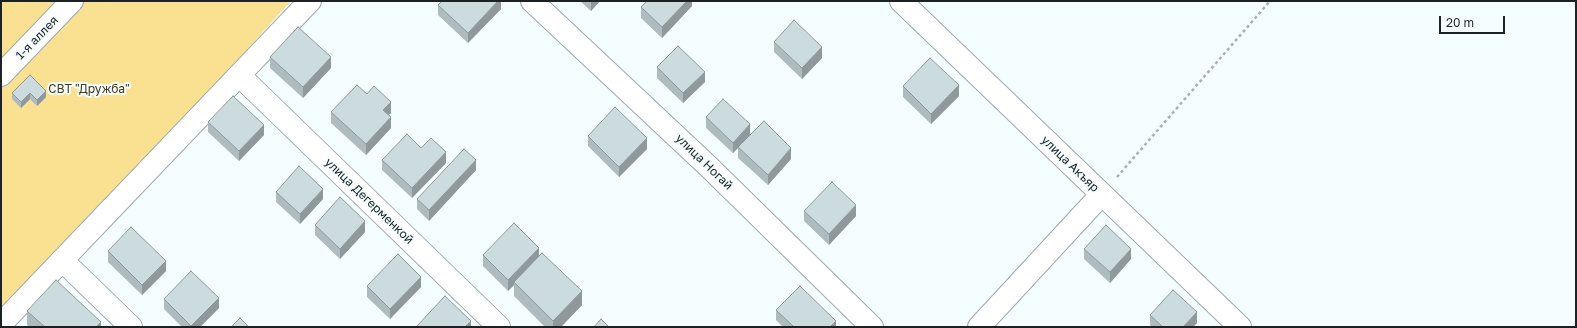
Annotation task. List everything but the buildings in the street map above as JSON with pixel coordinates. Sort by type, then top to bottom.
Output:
[{"type":"street","name":"1-я аллея","points":[[1,75],[72,1]]},
{"type":"street","points":[[1,324],[310,1]]},
{"type":"street","name":"улица Ногай","points":[[532,1],[709,167],[872,327]]},
{"type":"street","name":"улица Акъяр","points":[[901,1],[1240,327]]},
{"type":"street","name":"улица Дегерменкой","points":[[239,75],[499,327]]},
{"type":"street","points":[[979,327],[1102,194]]},
{"type":"street","points":[[62,260],[131,327]]},
{"type":"path","points":[[1102,194],[1270,1]]},
{"type":"green space","name":"СВТ \"Дружба\"","points":[[1,1],[291,1],[242,55],[1,307]]}]
